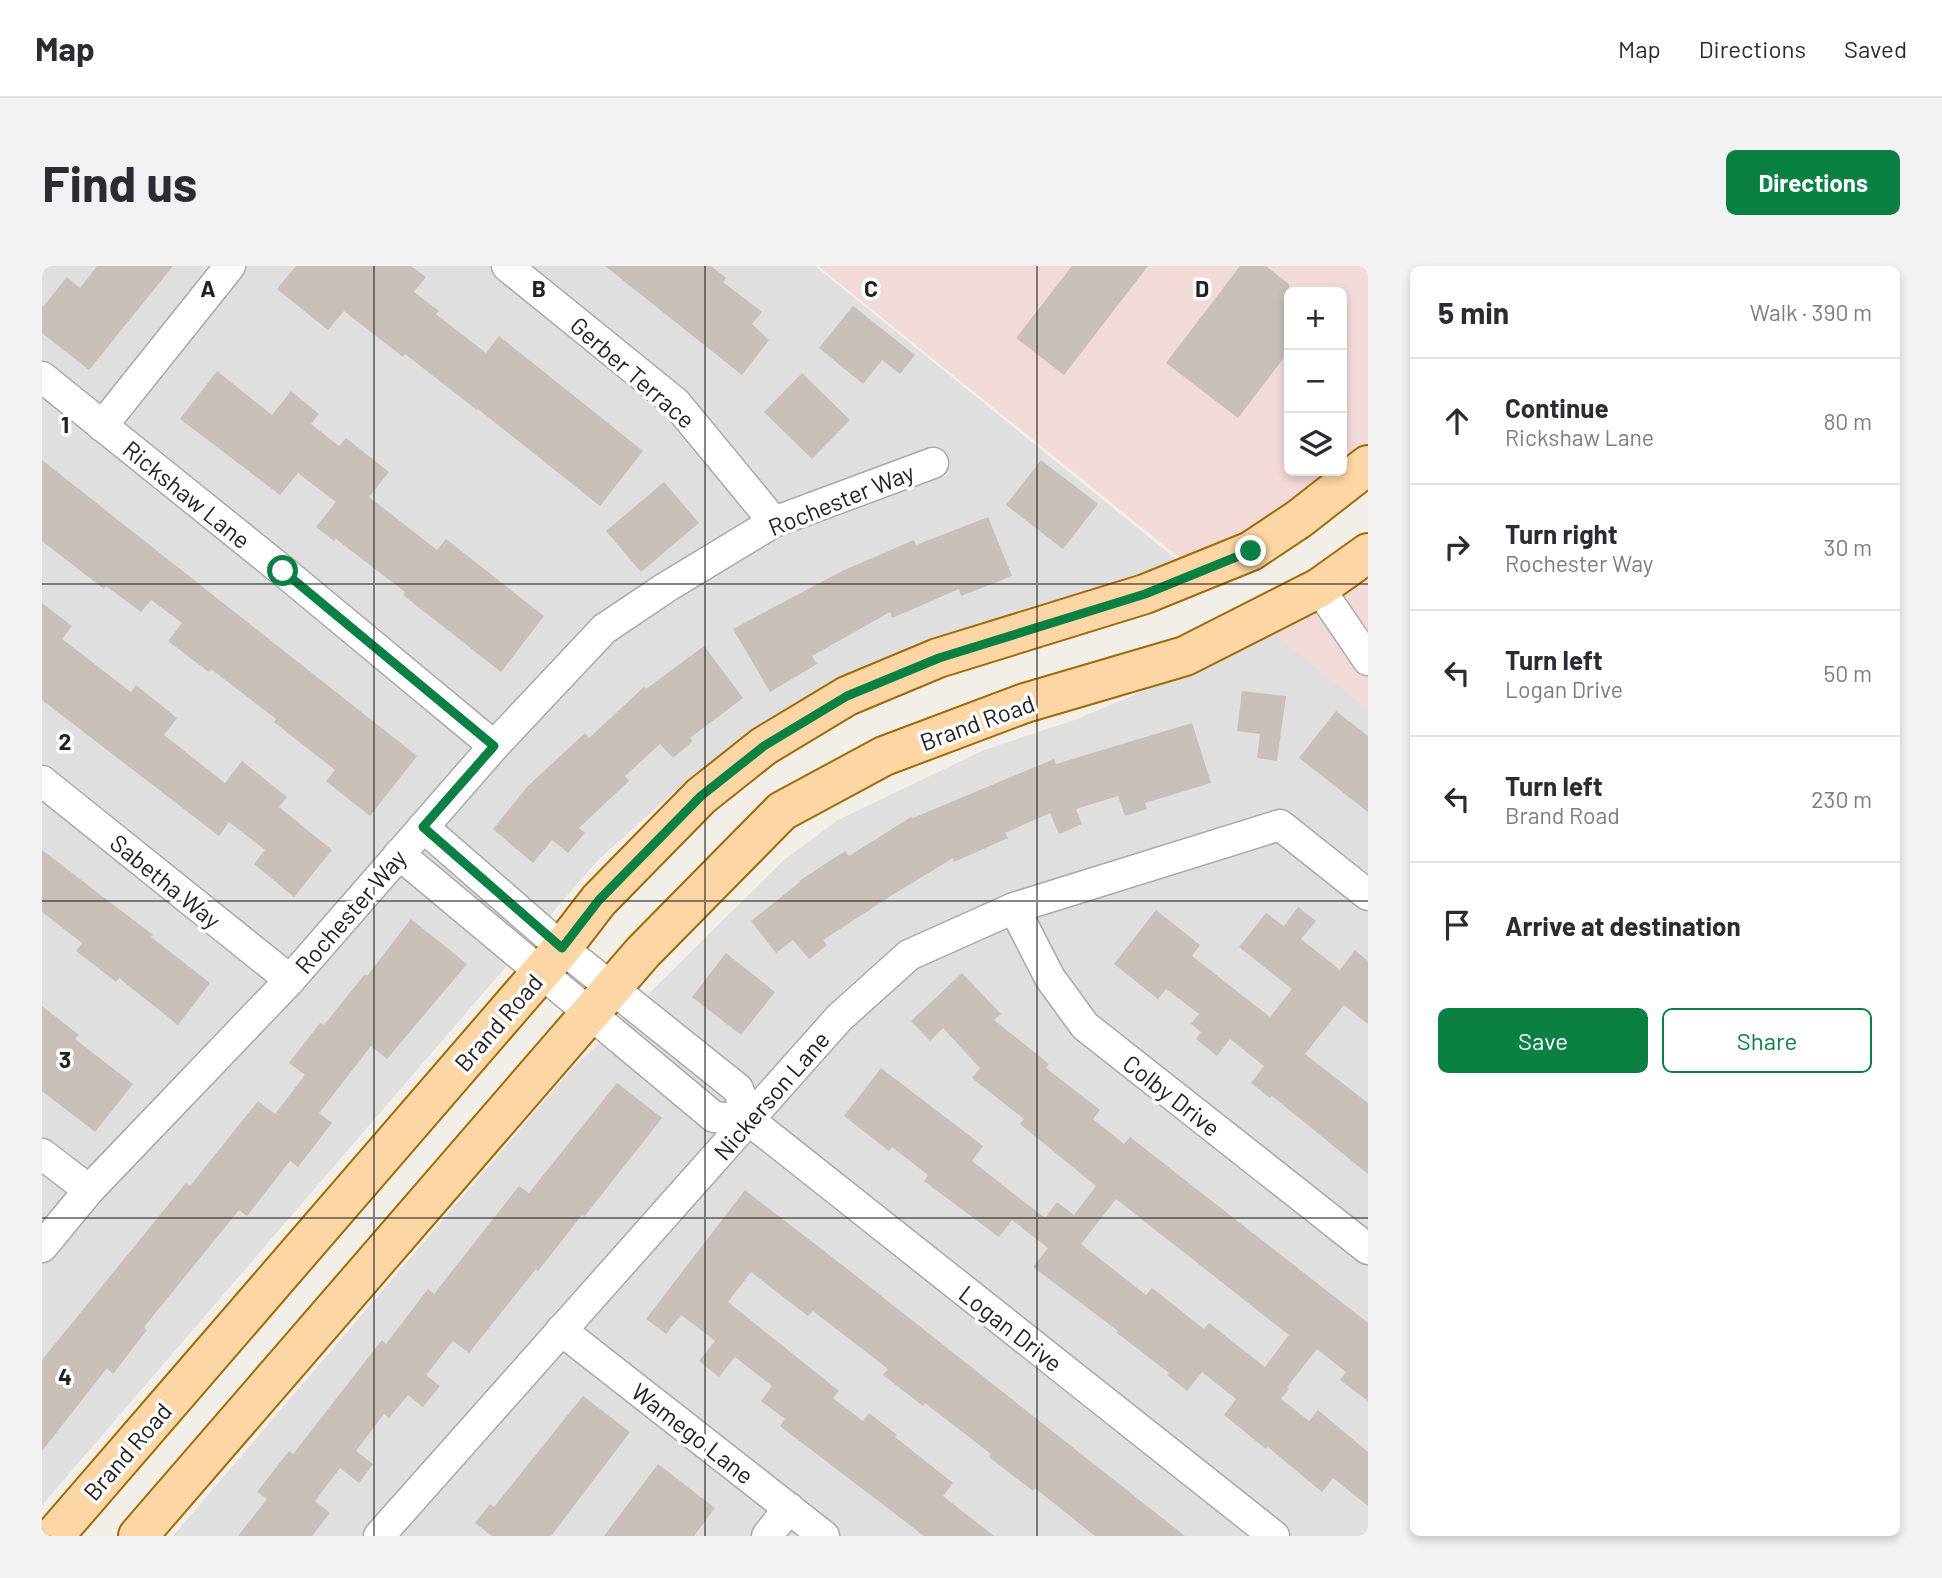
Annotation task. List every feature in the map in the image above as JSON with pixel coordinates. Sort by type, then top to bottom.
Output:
[{"type":"main road","name":"Brand Road","points":[[54,1536],[551,960],[599,900],[701,796],[764,746],[847,696],[939,658],[1145,594],[1251,551],[1299,519],[1368,465]]},
{"type":"main road","name":"Brand Road","points":[[138,1536],[643,952],[782,811],[884,756],[1025,703],[1185,656],[1319,588],[1368,553]]},
{"type":"street","points":[[102,426],[230,266]]},
{"type":"street","name":"Gerber Terrace","points":[[507,266],[676,403],[774,522]]},
{"type":"street","name":"Rickshaw Lane","points":[[42,377],[283,571],[494,746]]},
{"type":"street","name":"Rochester Way","points":[[42,1247],[89,1190],[290,981],[494,746],[604,629],[665,588],[774,522],[933,463]]},
{"type":"street","points":[[1319,588],[1368,660]]},
{"type":"street","name":"Sabetha Way","points":[[42,781],[290,981]]},
{"type":"street","name":"Nickerson Lane","points":[[379,1536],[839,1018],[909,955],[1014,908],[1280,825],[1368,895]]},
{"type":"street","points":[[423,827],[551,960]]},
{"type":"street","points":[[399,854],[551,960],[601,1001],[714,1117],[749,1120]]},
{"type":"street","name":"Colby Drive","points":[[1014,908],[1050,978],[1085,1026],[1368,1249]]},
{"type":"street","name":"Logan Drive","points":[[749,1120],[1273,1536]]},
{"type":"street","points":[[42,1154],[89,1190]]},
{"type":"street","name":"Wamego Lane","points":[[561,1330],[824,1536]]},
{"type":"street","points":[[766,1536],[789,1508]]},
{"type":"shaded area","points":[[42,266],[815,266],[1177,560],[1076,597],[781,716],[695,773],[597,861],[42,1505]]},
{"type":"shaded area","points":[[818,266],[1368,266],[1368,442],[1347,462],[1347,287],[1284,287],[1284,476],[1330,476],[1191,567]]},
{"type":"shaded area","points":[[1368,570],[1368,710],[1271,632]]},
{"type":"shaded area","points":[[1271,631],[1368,709],[1368,1536],[173,1536],[569,1072],[784,860],[838,820],[984,750],[1077,719],[1225,657]]},
{"type":"building","points":[[97,266],[173,266],[89,370],[42,333],[42,308],[67,277],[80,288]]},
{"type":"building","points":[[296,266],[411,266],[426,277],[414,292],[439,311],[436,314],[486,353],[499,336],[643,451],[600,506],[478,409],[405,354],[403,357],[344,311],[328,330],[277,289]]},
{"type":"building","points":[[605,266],[711,266],[726,278],[723,282],[762,312],[752,324],[769,340],[742,375]]},
{"type":"building","points":[[1072,266],[1148,266],[1064,375],[1016,338]]},
{"type":"building","points":[[1240,266],[1266,266],[1289,284],[1289,287],[1284,287],[1284,358],[1238,418],[1166,363]]},
{"type":"building","points":[[853,306],[915,355],[900,374],[882,360],[863,384],[819,348]]},
{"type":"building","points":[[217,371],[272,415],[291,391],[319,414],[311,424],[339,446],[346,438],[389,472],[369,497],[437,550],[446,539],[544,616],[501,672],[403,595],[405,592],[336,539],[334,541],[316,527],[336,502],[298,473],[280,495],[180,419]]},
{"type":"building","points":[[802,373],[850,420],[812,459],[764,412]]},
{"type":"building","points":[[42,460],[417,756],[370,816],[326,781],[335,770],[274,722],[276,719],[211,669],[209,672],[168,641],[182,623],[151,600],[141,612],[106,586],[104,589],[42,541]]},
{"type":"building","points":[[1041,460],[1098,504],[1063,549],[1006,505]]},
{"type":"building","points":[[664,482],[699,523],[641,572],[606,531]]},
{"type":"building","points":[[988,517],[1012,576],[961,596],[959,589],[892,618],[890,612],[812,656],[817,664],[770,692],[733,629],[842,571],[914,540],[916,545]]},
{"type":"building","points":[[42,603],[72,626],[62,639],[131,692],[136,685],[177,718],[164,735],[225,783],[242,761],[287,797],[279,807],[332,850],[294,897],[254,864],[265,850],[229,822],[219,836],[42,700]]},
{"type":"building","points":[[704,646],[743,698],[690,738],[693,741],[673,758],[660,744],[625,776],[629,781],[579,828],[585,833],[568,853],[552,840],[533,863],[493,829],[528,786],[585,733],[589,738],[644,687],[646,689]]},
{"type":"building","points":[[1242,691],[1286,696],[1277,761],[1257,758],[1260,734],[1237,731]]},
{"type":"building","points":[[1336,711],[1368,736],[1368,812],[1299,758]]},
{"type":"building","points":[[1192,723],[1211,783],[1145,803],[1147,809],[1125,816],[1118,796],[1076,809],[1082,824],[1059,834],[1050,813],[1005,833],[1008,838],[954,862],[953,858],[823,940],[827,945],[809,959],[793,940],[776,953],[751,921],[799,881],[845,851],[849,856],[911,817],[1054,759],[1056,764]]},
{"type":"building","points":[[42,850],[153,935],[151,937],[210,983],[178,1025],[119,978],[116,982],[76,951],[82,943],[42,912]]},
{"type":"building","points":[[1298,907],[1316,921],[1301,939],[1340,970],[1355,950],[1368,961],[1368,1024],[1344,1005],[1305,1054],[1368,1103],[1368,1174],[1272,1096],[1270,1098],[1251,1083],[1264,1066],[1230,1039],[1217,1056],[1196,1039],[1201,1032],[1191,1024],[1199,1014],[1166,989],[1158,999],[1114,964],[1156,910],[1200,945],[1192,956],[1270,1017],[1292,989],[1239,947],[1266,913],[1284,926]]},
{"type":"building","points":[[411,919],[467,964],[387,1059],[371,1046],[319,1113],[332,1123],[298,1167],[290,1161],[247,1216],[239,1210],[144,1327],[147,1330],[113,1374],[107,1368],[42,1451],[42,1360],[186,1183],[190,1186],[258,1101],[275,1114],[305,1075],[289,1063],[320,1023],[324,1025],[365,974],[367,976]]},
{"type":"building","points":[[726,953],[775,992],[741,1035],[692,997]]},
{"type":"building","points":[[962,973],[1001,1014],[994,1020],[1049,1064],[1046,1068],[1100,1110],[1093,1119],[1124,1144],[1130,1137],[1368,1323],[1368,1401],[1340,1380],[1346,1372],[1317,1349],[1287,1387],[1289,1389],[1281,1399],[1309,1421],[1318,1410],[1368,1452],[1368,1506],[1333,1478],[1322,1492],[1268,1447],[1266,1449],[1224,1415],[1236,1399],[1202,1372],[1187,1391],[1167,1375],[1169,1373],[1117,1333],[1118,1331],[1033,1267],[1048,1248],[1012,1220],[999,1237],[924,1181],[928,1175],[892,1147],[889,1151],[844,1116],[881,1068],[983,1146],[972,1161],[1045,1218],[1057,1202],[1074,1215],[1096,1186],[1020,1124],[1024,1119],[972,1078],[980,1068],[943,1028],[930,1041],[911,1021]],"holes":[[[1116,1199],[1289,1335],[1265,1367],[1209,1323],[1204,1329],[1152,1288],[1146,1295],[1081,1244]]]},
{"type":"building","points":[[42,1006],[79,1035],[75,1039],[133,1084],[95,1132],[42,1091]]},
{"type":"building","points":[[617,1083],[662,1118],[584,1217],[582,1215],[538,1271],[536,1269],[469,1353],[453,1341],[426,1375],[440,1386],[423,1407],[408,1395],[389,1418],[384,1414],[356,1451],[373,1464],[359,1483],[340,1468],[315,1501],[330,1513],[312,1536],[238,1536],[267,1499],[257,1492],[289,1451],[293,1454],[382,1340],[386,1344],[428,1289],[434,1294],[519,1186],[529,1193]]},
{"type":"building","points":[[745,1190],[1185,1536],[1095,1536],[1035,1488],[1033,1491],[989,1457],[991,1454],[925,1403],[923,1406],[883,1375],[888,1369],[813,1311],[808,1316],[751,1272],[728,1302],[839,1391],[833,1398],[863,1421],[869,1413],[953,1483],[943,1496],[994,1536],[924,1536],[780,1426],[785,1419],[761,1401],[772,1386],[735,1357],[719,1377],[699,1361],[715,1341],[681,1315],[666,1334],[646,1319]]},
{"type":"building","points":[[583,1396],[630,1432],[551,1536],[492,1536],[475,1523],[490,1504],[494,1507]]},
{"type":"building","points":[[658,1464],[715,1508],[694,1536],[604,1536]]},
{"type":"route","points":[[283,571],[494,746],[423,827],[562,948],[599,900],[701,796],[764,746],[847,696],[939,658],[1145,594],[1251,551]]}]
